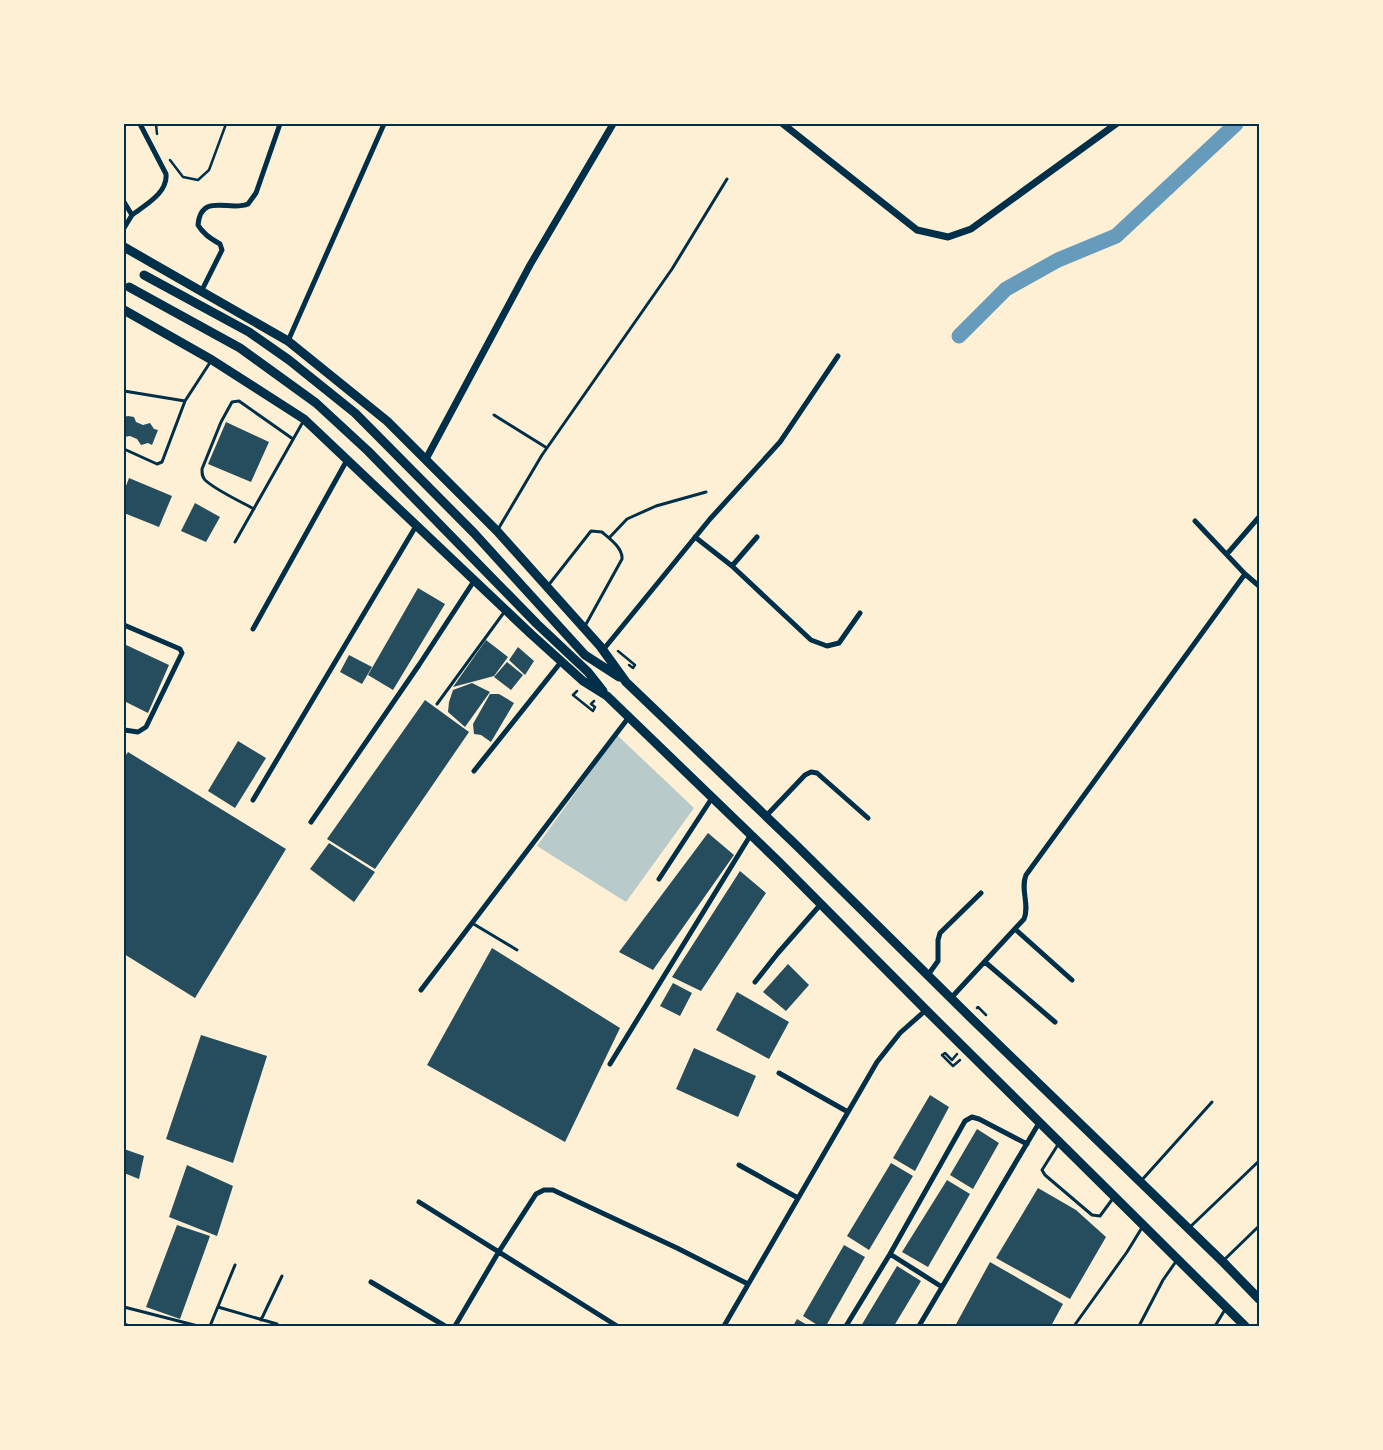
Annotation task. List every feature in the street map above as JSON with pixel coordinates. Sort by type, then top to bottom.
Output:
[{"type":"main road","points":[[124,247],[288,341],[387,421],[496,531],[603,650],[626,682]]},
{"type":"main road","points":[[144,275],[249,332],[289,360],[355,413],[474,533],[585,654],[626,682],[766,816],[1259,1298]]},
{"type":"main road","points":[[129,287],[240,348],[316,403],[368,451],[537,624],[588,672],[607,696],[821,904],[1245,1326]]},
{"type":"main road","points":[[124,310],[212,360],[304,419],[505,610],[583,681],[607,696]]},
{"type":"street","points":[[124,228],[132,215],[158,195],[167,179],[140,124]]},
{"type":"street","points":[[201,292],[222,250],[220,244],[201,231],[198,225],[202,212],[205,208],[215,204],[237,206],[248,204],[256,192],[280,124]]},
{"type":"street","points":[[288,341],[384,124]]},
{"type":"street","points":[[426,459],[530,265],[613,124]]},
{"type":"street","points":[[783,124],[917,230],[948,236],[971,229],[1116,124]]},
{"type":"street","points":[[124,202],[132,215]]},
{"type":"street","points":[[603,650],[695,537],[780,442],[838,356]]},
{"type":"street","points":[[253,629],[348,460]]},
{"type":"street","points":[[1227,554],[1259,517]]},
{"type":"street","points":[[1195,521],[1245,574],[1259,586]]},
{"type":"street","points":[[253,800],[416,526]]},
{"type":"street","points":[[695,537],[732,566],[811,640],[828,646],[840,643],[860,613]]},
{"type":"street","points":[[732,566],[757,537]]},
{"type":"street","points":[[951,998],[1024,919],[1027,913],[1024,880],[1026,875],[1245,574]]},
{"type":"street","points":[[311,822],[420,665],[474,581]]},
{"type":"street","points":[[124,625],[180,649],[182,653],[146,727],[138,732],[124,730]]},
{"type":"street","points":[[474,771],[562,662]]},
{"type":"street","points":[[421,990],[629,717]]},
{"type":"street","points":[[766,816],[805,775],[811,772],[817,773],[868,818]]},
{"type":"street","points":[[659,879],[712,798]]},
{"type":"street","points":[[610,1064],[750,836]]},
{"type":"street","points":[[928,975],[938,961],[940,933],[981,893]]},
{"type":"street","points":[[755,982],[821,904]]},
{"type":"street","points":[[1015,929],[1072,980]]},
{"type":"street","points":[[985,962],[1055,1022]]},
{"type":"street","points":[[724,1326],[877,1062],[900,1034],[926,1010]]},
{"type":"street","points":[[779,1073],[848,1112]]},
{"type":"street","points":[[846,1326],[890,1254],[965,1121],[972,1117],[979,1118],[1026,1144]]},
{"type":"street","points":[[919,1326],[1039,1123]]},
{"type":"street","points":[[739,1166],[798,1198]]},
{"type":"street","points":[[455,1326],[498,1253],[536,1194],[544,1190],[553,1190],[677,1248],[748,1284]]},
{"type":"street","points":[[419,1202],[617,1326]]},
{"type":"street","points":[[890,1254],[942,1287]]},
{"type":"street","points":[[371,1282],[445,1326]]},
{"type":"lane","points":[[496,531],[547,448],[672,269],[727,179]]},
{"type":"lane","points":[[124,450],[157,464],[162,462],[186,401],[212,360]]},
{"type":"lane","points":[[124,391],[186,401]]},
{"type":"lane","points":[[254,509],[205,480],[202,475],[202,469],[221,422],[232,402],[239,401],[293,439]]},
{"type":"lane","points":[[494,415],[547,448]]},
{"type":"lane","points":[[235,542],[304,419]]},
{"type":"lane","points":[[609,538],[627,518],[656,506],[706,492]]},
{"type":"lane","points":[[547,587],[591,531],[602,532],[620,549],[623,554],[622,559],[584,629]]},
{"type":"lane","points":[[437,704],[505,610]]},
{"type":"lane","points":[[472,923],[517,950]]},
{"type":"lane","points":[[1141,1182],[1212,1102]]},
{"type":"lane","points":[[1059,1142],[1042,1170],[1045,1175],[1096,1216],[1100,1216],[1114,1197]]},
{"type":"lane","points":[[1188,1228],[1259,1161]]},
{"type":"lane","points":[[1074,1326],[1127,1252],[1144,1224]]},
{"type":"lane","points":[[1223,1262],[1259,1226]]},
{"type":"lane","points":[[1139,1326],[1163,1280],[1178,1260]]},
{"type":"lane","points":[[210,1326],[236,1265]]},
{"type":"lane","points":[[261,1320],[282,1276]]},
{"type":"lane","points":[[124,1307],[198,1326]]},
{"type":"lane","points":[[1215,1326],[1226,1307]]},
{"type":"lane","points":[[218,1308],[277,1324]]},
{"type":"path","points":[[156,124],[157,143]]},
{"type":"path","points":[[168,156],[183,177],[198,180],[209,170],[226,124]]},
{"type":"path","points":[[614,648],[635,666],[633,668],[629,664]]},
{"type":"path","points":[[573,695],[593,711],[595,708],[591,704]]},
{"type":"path","points":[[952,1060],[945,1053],[942,1056],[953,1066]]},
{"type":"shaded area","points":[[617,735],[694,808],[626,902],[537,846]]},
{"type":"building","points":[[124,417],[134,417],[136,422],[143,425],[150,423],[154,429],[158,430],[152,445],[148,443],[141,445],[137,439],[130,436],[124,437]]},
{"type":"building","points":[[226,422],[269,442],[251,482],[208,464]]},
{"type":"building","points":[[129,478],[172,496],[159,527],[124,513],[124,491]]},
{"type":"building","points":[[195,503],[220,517],[206,542],[181,531]]},
{"type":"building","points":[[418,588],[445,604],[393,690],[368,675]]},
{"type":"building","points":[[486,640],[508,657],[494,676],[453,687]]},
{"type":"building","points":[[124,644],[169,665],[148,713],[124,701]]},
{"type":"building","points":[[518,647],[534,661],[525,675],[509,660]]},
{"type":"building","points":[[349,655],[372,667],[362,684],[340,672]]},
{"type":"building","points":[[507,662],[523,675],[511,690],[494,677]]},
{"type":"building","points":[[472,683],[490,692],[465,727],[448,712],[449,702],[453,690]]},
{"type":"building","points":[[490,694],[499,694],[514,703],[491,742],[481,735],[474,734],[473,724]]},
{"type":"building","points":[[425,700],[469,732],[375,869],[327,839]]},
{"type":"building","points":[[238,741],[266,758],[235,808],[208,791]]},
{"type":"building","points":[[128,752],[286,849],[195,998],[124,954],[124,758]]},
{"type":"building","points":[[708,833],[734,855],[653,970],[619,952]]},
{"type":"building","points":[[329,843],[375,872],[354,902],[310,869]]},
{"type":"building","points":[[740,871],[766,893],[701,991],[672,977]]},
{"type":"building","points":[[492,948],[620,1028],[565,1142],[427,1065]]},
{"type":"building","points":[[788,964],[809,985],[786,1011],[763,992]]},
{"type":"building","points":[[673,983],[692,993],[680,1016],[660,1006]]},
{"type":"building","points":[[737,992],[789,1022],[769,1059],[716,1030]]},
{"type":"building","points":[[201,1035],[267,1056],[233,1163],[166,1139]]},
{"type":"building","points":[[694,1048],[756,1076],[738,1117],[676,1089]]},
{"type":"building","points":[[930,1095],[949,1107],[915,1171],[893,1158]]},
{"type":"building","points":[[977,1129],[999,1143],[973,1189],[950,1175]]},
{"type":"building","points":[[124,1149],[144,1156],[139,1179],[124,1173]]},
{"type":"building","points":[[891,1163],[913,1176],[869,1250],[847,1236]]},
{"type":"building","points":[[187,1165],[233,1186],[217,1236],[169,1217]]},
{"type":"building","points":[[947,1180],[970,1194],[928,1267],[902,1252]]},
{"type":"building","points":[[1038,1188],[1076,1210],[1106,1237],[1070,1299],[996,1258]]},
{"type":"building","points":[[177,1225],[210,1236],[180,1319],[146,1307]]},
{"type":"building","points":[[844,1245],[865,1257],[826,1326],[819,1326],[803,1316]]},
{"type":"building","points":[[990,1262],[1063,1304],[1051,1326],[955,1326]]},
{"type":"building","points":[[897,1266],[921,1281],[894,1326],[861,1326]]},
{"type":"building","points":[[797,1319],[809,1326],[793,1326]]},
{"type":"waterway","points":[[959,336],[1006,289],[1058,260],[1116,236],[1236,124]]}]
